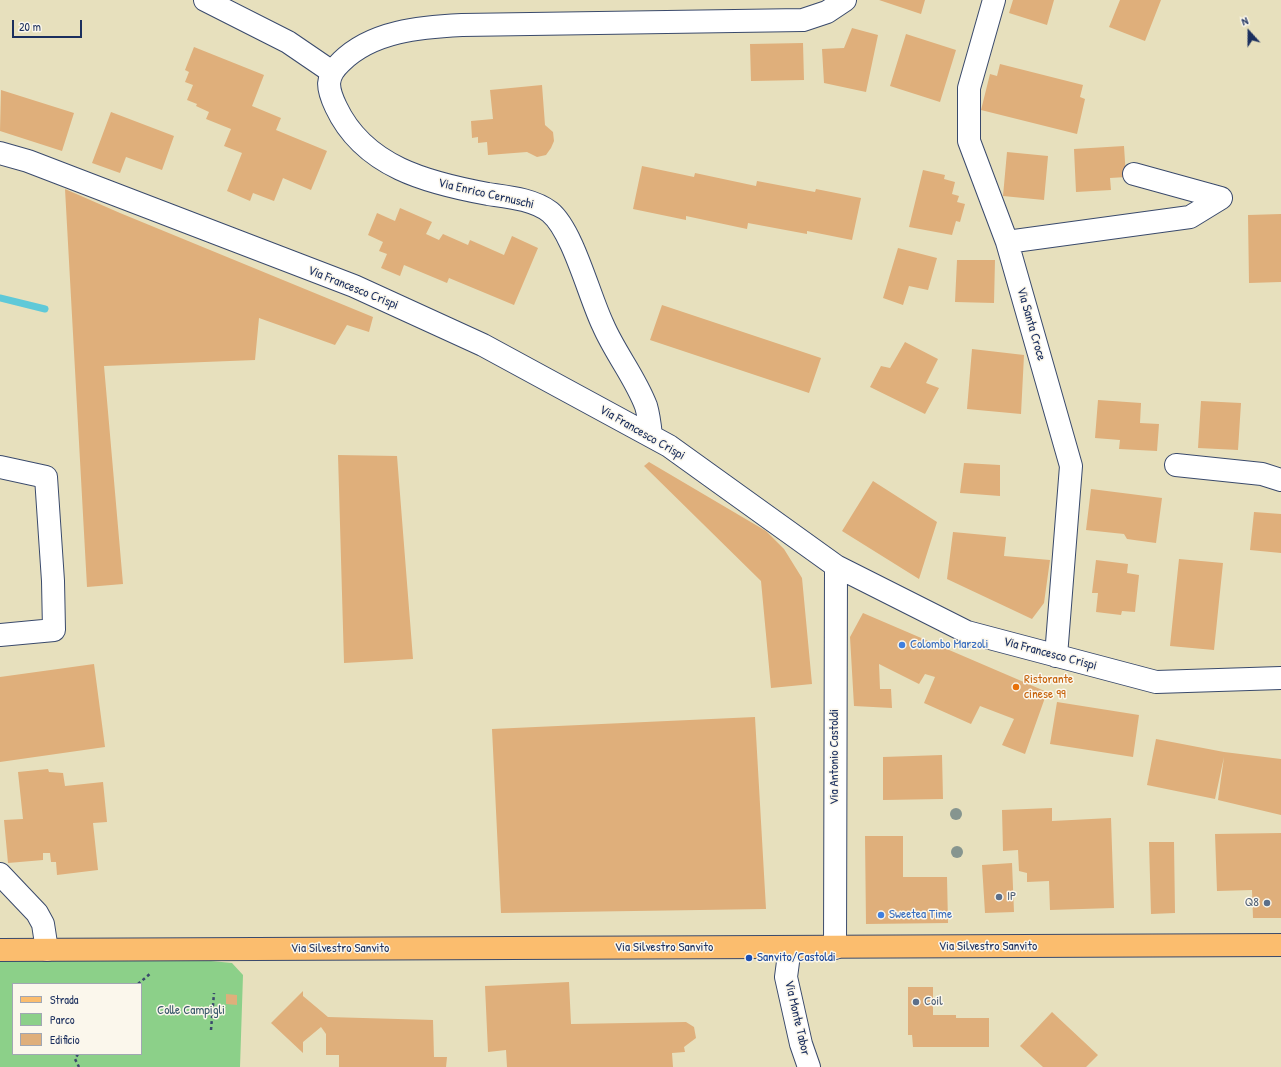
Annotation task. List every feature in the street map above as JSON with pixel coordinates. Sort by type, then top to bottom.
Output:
[{"type":"main road","name":"Via Silvestro Sanvito","points":[[0,950],[835,948],[1281,945]]},
{"type":"street","points":[[205,0],[282,38],[332,72],[349,55],[369,44],[398,33],[418,28],[462,25],[803,20],[827,12],[845,0]]},
{"type":"street","name":"Via Santa Croce","points":[[994,0],[969,88],[968,141],[1007,242],[1071,466],[1056,656]]},
{"type":"street","name":"Via Enrico Cernuschi","points":[[332,72],[329,88],[339,114],[362,145],[379,158],[413,175],[456,188],[527,202],[550,212],[569,239],[602,325],[646,406],[650,421],[651,436]]},
{"type":"street","name":"Via Francesco Crispi","points":[[0,153],[28,161],[354,286],[483,344],[668,446],[836,566],[967,632],[1156,682],[1281,678]]},
{"type":"street","points":[[1007,242],[1190,217],[1221,198],[1134,174]]},
{"type":"street","points":[[1176,465],[1262,474],[1281,480]]},
{"type":"street","points":[[0,467],[46,477],[53,581],[54,630],[0,635]]},
{"type":"street","name":"Via Antonio Castoldi","points":[[835,948],[836,566]]},
{"type":"street","points":[[0,874],[37,913],[42,924],[47,950]]},
{"type":"street","name":"Via Monte Tabor","points":[[790,948],[786,977],[801,1044],[808,1066]]},
{"type":"path","points":[[211,1030],[214,993]]},
{"type":"path","points":[[77,1055],[75,1058],[79,1067]]},
{"type":"green space","name":"Colle Campigli","points":[[0,958],[180,958],[232,963],[243,975],[240,1067],[0,1067]]},
{"type":"building","points":[[879,0],[925,0],[921,14]]},
{"type":"building","points":[[1013,0],[1054,0],[1047,25],[1009,13]]},
{"type":"building","points":[[1120,0],[1161,0],[1145,41],[1109,27]]},
{"type":"building","points":[[852,28],[878,35],[866,92],[824,83],[822,49],[844,48]]},
{"type":"building","points":[[906,34],[956,50],[940,102],[890,86]]},
{"type":"building","points":[[803,43],[804,80],[751,81],[750,44]]},
{"type":"building","points":[[194,47],[264,75],[252,106],[281,118],[276,130],[327,151],[311,190],[283,178],[274,201],[253,193],[250,201],[227,191],[242,153],[224,146],[231,129],[206,119],[209,112],[196,106],[197,104],[187,100],[193,85],[185,82],[189,72],[185,70]]},
{"type":"building","points":[[1000,64],[1083,85],[1080,97],[1085,99],[1077,134],[981,110],[990,74],[997,76]]},
{"type":"building","points":[[542,85],[545,125],[553,132],[554,141],[546,155],[537,157],[527,152],[488,155],[487,142],[478,143],[478,137],[472,138],[471,121],[493,119],[490,90]]},
{"type":"building","points":[[1,90],[74,113],[62,151],[0,131]]},
{"type":"building","points":[[111,112],[174,136],[162,170],[126,157],[120,173],[92,163]]},
{"type":"building","points":[[1124,146],[1126,177],[1110,178],[1111,190],[1076,192],[1074,149]]},
{"type":"building","points":[[1007,152],[1048,156],[1044,200],[1003,196]]},
{"type":"building","points":[[642,166],[694,177],[695,173],[756,186],[757,181],[815,192],[816,189],[861,198],[852,240],[807,231],[807,234],[748,223],[747,229],[686,216],[686,220],[633,209]]},
{"type":"building","points":[[923,170],[945,175],[944,179],[955,182],[952,194],[959,196],[957,202],[965,204],[960,222],[956,221],[952,235],[909,227]]},
{"type":"building","points":[[65,189],[373,317],[369,332],[347,325],[335,345],[259,318],[255,360],[104,366],[123,584],[87,587]]},
{"type":"building","points":[[400,208],[432,222],[426,234],[439,240],[443,234],[468,245],[470,240],[504,255],[512,236],[538,248],[514,305],[449,278],[447,283],[404,265],[400,276],[381,268],[387,254],[379,251],[383,242],[368,235],[377,213],[395,221]]},
{"type":"building","points":[[1281,214],[1281,282],[1249,283],[1248,215]]},
{"type":"building","points":[[898,248],[937,258],[928,290],[909,286],[903,305],[883,298]]},
{"type":"building","points":[[957,260],[995,260],[994,303],[955,302]]},
{"type":"building","points":[[662,305],[821,358],[809,393],[650,340]]},
{"type":"building","points":[[905,342],[938,359],[926,383],[939,388],[925,414],[870,387],[881,366],[890,368]]},
{"type":"building","points":[[972,349],[1024,355],[1021,414],[967,409]]},
{"type":"building","points":[[1098,400],[1141,403],[1140,423],[1159,424],[1157,451],[1119,449],[1120,440],[1095,438]]},
{"type":"building","points":[[1201,401],[1241,403],[1238,450],[1198,448]]},
{"type":"building","points":[[338,455],[397,456],[413,659],[344,663]]},
{"type":"building","points":[[649,462],[766,531],[784,549],[802,578],[812,684],[771,688],[761,581],[644,466]]},
{"type":"building","points":[[964,463],[1000,465],[1000,496],[960,493]]},
{"type":"building","points":[[873,481],[937,522],[919,579],[842,531]]},
{"type":"building","points":[[1091,489],[1162,498],[1156,543],[1127,539],[1124,534],[1086,530]]},
{"type":"building","points":[[1254,512],[1281,514],[1281,553],[1250,550]]},
{"type":"building","points":[[953,532],[1006,537],[1004,556],[1050,560],[1044,603],[1032,619],[947,579]]},
{"type":"building","points":[[1179,559],[1223,563],[1214,650],[1170,646]]},
{"type":"building","points":[[1096,560],[1128,564],[1127,573],[1139,575],[1135,612],[1122,611],[1121,615],[1096,612],[1098,593],[1092,593]]},
{"type":"building","points":[[863,613],[1047,692],[1025,754],[1002,745],[1014,719],[980,706],[971,724],[924,703],[935,677],[925,674],[919,684],[879,664],[880,689],[891,689],[892,708],[854,706],[850,637]]},
{"type":"building","points":[[94,664],[105,747],[0,762],[0,677]]},
{"type":"building","points":[[1057,702],[1139,715],[1133,757],[1050,744]]},
{"type":"building","points":[[755,717],[766,909],[501,913],[492,729]]},
{"type":"building","points":[[1156,739],[1224,752],[1281,759],[1281,815],[1218,800],[1224,757],[1215,799],[1147,785]]},
{"type":"building","points":[[942,755],[943,799],[883,800],[883,757]]},
{"type":"building","points":[[48,769],[49,772],[63,773],[65,786],[103,782],[107,822],[93,823],[98,870],[57,875],[56,862],[51,862],[50,853],[43,853],[43,860],[8,863],[4,820],[23,819],[18,772]]},
{"type":"building","points":[[1052,808],[1052,821],[1111,818],[1114,908],[1050,910],[1049,881],[1027,882],[1027,873],[1019,871],[1018,850],[1003,851],[1002,810]]},
{"type":"building","points":[[1281,833],[1281,918],[1253,918],[1252,890],[1217,891],[1215,834]]},
{"type":"building","points":[[865,836],[903,836],[903,877],[947,877],[948,923],[866,924]]},
{"type":"building","points":[[1149,842],[1174,842],[1175,913],[1151,914]]},
{"type":"building","points":[[1012,863],[1014,912],[985,913],[982,865]]},
{"type":"building","points":[[569,982],[571,1024],[686,1022],[694,1027],[696,1038],[684,1047],[685,1052],[672,1053],[673,1067],[507,1067],[506,1050],[488,1052],[485,986]]},
{"type":"building","points":[[908,987],[933,987],[933,1015],[956,1015],[956,1018],[989,1018],[989,1047],[913,1047],[912,1035],[908,1035]]},
{"type":"building","points":[[303,991],[303,996],[328,1017],[433,1020],[434,1057],[447,1057],[446,1067],[339,1067],[339,1055],[326,1055],[326,1034],[321,1027],[303,1042],[303,1053],[271,1023]]},
{"type":"building","points":[[226,994],[237,995],[237,1005],[226,1004]]},
{"type":"building","points":[[1052,1012],[1098,1055],[1086,1067],[1043,1067],[1020,1046]]},
{"type":"waterway","points":[[0,298],[45,309]]},
{"type":"place","name":"Colombo Marzoli","points":[[902,645]]},
{"type":"place","name":"Ristorante cinese 99","points":[[1016,687]]},
{"type":"place","name":"IP","points":[[999,897]]},
{"type":"place","name":"Q8","points":[[1267,903]]},
{"type":"place","name":"Sweetea Time","points":[[881,915]]},
{"type":"place","name":"Sanvito/Castoldi","points":[[749,958]]},
{"type":"place","name":"Coil","points":[[916,1002]]}]
